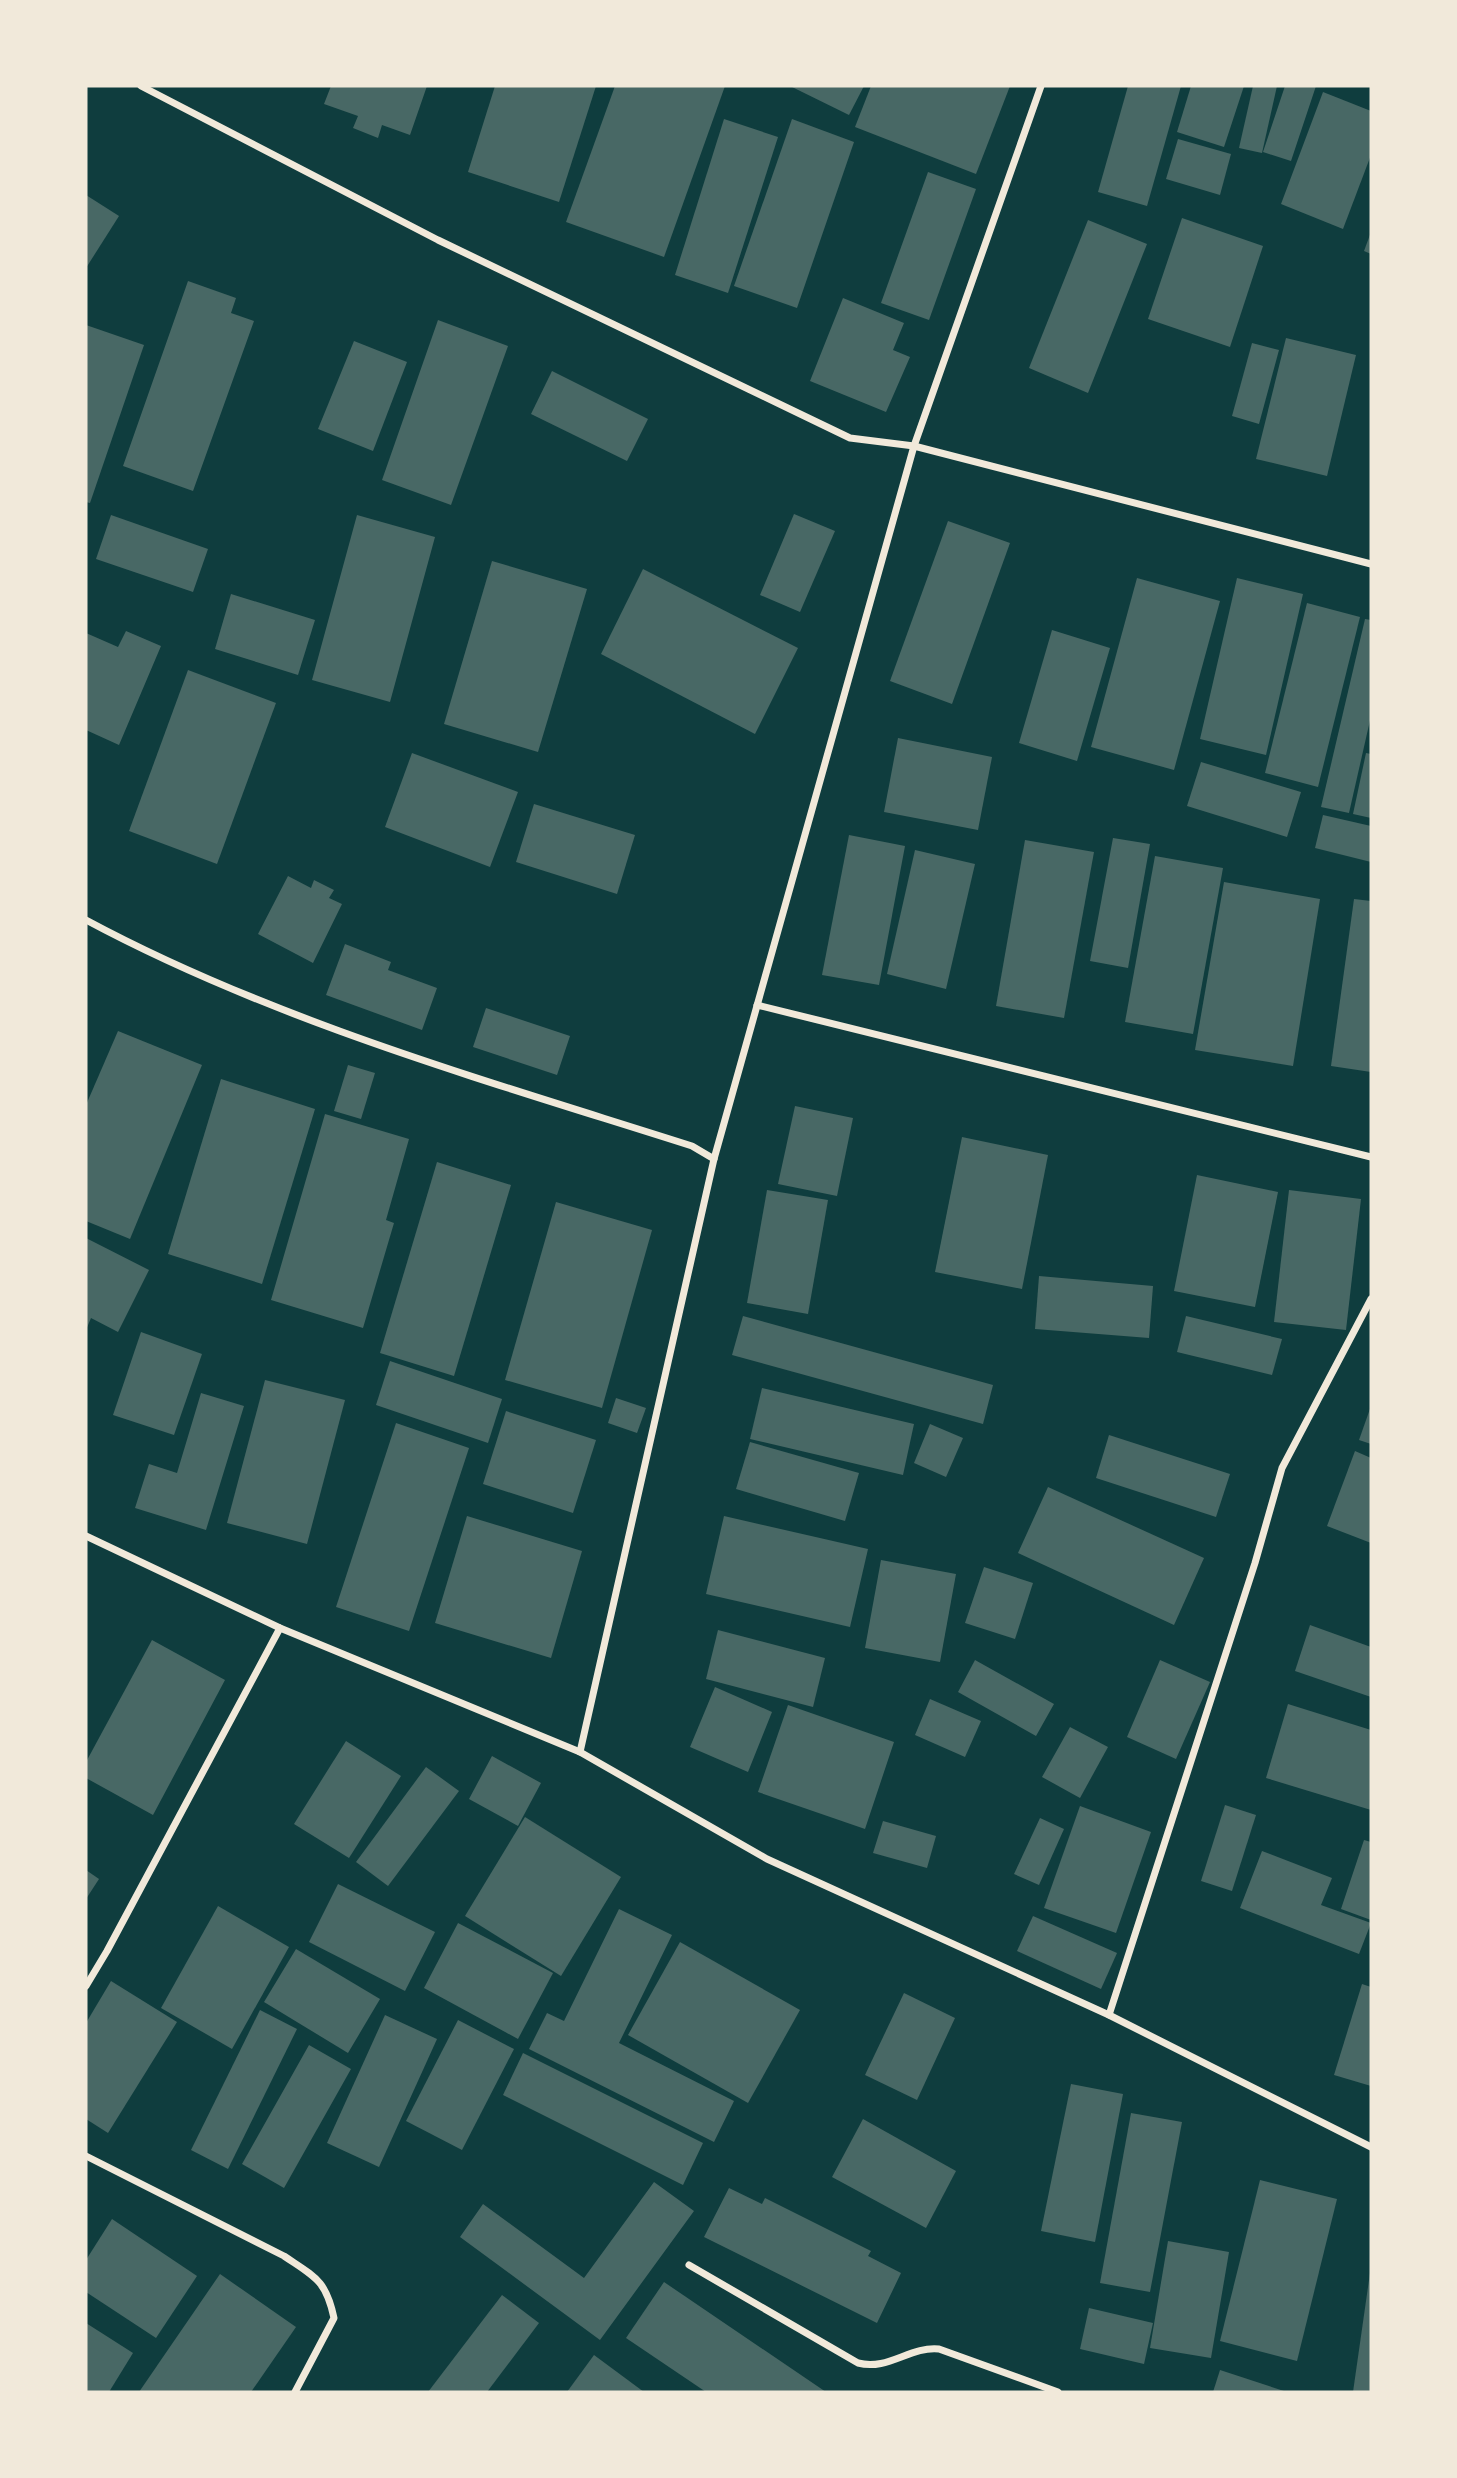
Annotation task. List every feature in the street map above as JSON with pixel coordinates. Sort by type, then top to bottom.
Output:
[{"type":"street","points":[[141,86],[438,240],[850,438],[914,446],[1371,564]]},
{"type":"street","points":[[580,1752],[714,1159],[914,446],[1041,86]]},
{"type":"street","points":[[86,920],[255,1000],[465,1073],[692,1146],[714,1159]]},
{"type":"street","points":[[757,1005],[1371,1157]]},
{"type":"street","points":[[1109,2015],[1251,1576],[1282,1468],[1371,1299]]},
{"type":"street","points":[[86,1536],[280,1628],[580,1752],[767,1859],[1109,2015],[1371,2147]]},
{"type":"street","points":[[86,1986],[280,1628]]},
{"type":"street","points":[[86,2156],[284,2256],[312,2275],[329,2294],[334,2318],[295,2392]]},
{"type":"street","points":[[689,2265],[858,2362],[880,2365],[914,2352],[939,2349],[1058,2392]]},
{"type":"building","points":[[331,86],[427,86],[410,135],[382,125],[378,138],[353,128],[358,116],[324,104]]},
{"type":"building","points":[[495,86],[596,86],[559,202],[468,172]]},
{"type":"building","points":[[615,86],[725,86],[664,257],[566,222]]},
{"type":"building","points":[[790,86],[864,86],[849,115]]},
{"type":"building","points":[[871,86],[1010,86],[976,174],[855,127]]},
{"type":"building","points":[[1128,86],[1181,86],[1147,206],[1098,192]]},
{"type":"building","points":[[1191,86],[1244,86],[1224,147],[1177,132]]},
{"type":"building","points":[[1253,86],[1277,86],[1262,153],[1239,148]]},
{"type":"building","points":[[1285,86],[1316,86],[1291,161],[1263,152]]},
{"type":"building","points":[[1323,92],[1371,111],[1371,155],[1343,229],[1281,204]]},
{"type":"building","points":[[724,119],[778,137],[728,293],[675,275]]},
{"type":"building","points":[[792,119],[854,142],[797,308],[734,286]]},
{"type":"building","points":[[1178,139],[1231,154],[1220,195],[1166,179]]},
{"type":"building","points":[[928,172],[976,189],[929,320],[881,303]]},
{"type":"building","points":[[86,195],[119,216],[86,268]]},
{"type":"building","points":[[1182,218],[1263,246],[1230,347],[1148,319]]},
{"type":"building","points":[[1088,220],[1147,244],[1088,393],[1029,368]]},
{"type":"building","points":[[1371,232],[1371,254],[1364,251]]},
{"type":"building","points":[[188,281],[236,298],[231,313],[254,321],[193,491],[123,466]]},
{"type":"building","points":[[843,298],[904,323],[893,350],[910,357],[886,412],[810,381]]},
{"type":"building","points":[[438,320],[508,346],[451,505],[382,480]]},
{"type":"building","points":[[86,325],[144,345],[90,503],[86,502]]},
{"type":"building","points":[[1286,338],[1356,355],[1327,476],[1256,459]]},
{"type":"building","points":[[354,341],[407,362],[373,451],[318,429]]},
{"type":"building","points":[[1252,343],[1279,350],[1259,424],[1232,416]]},
{"type":"building","points":[[552,371],[648,419],[627,461],[531,414]]},
{"type":"building","points":[[794,514],[835,531],[800,612],[760,595]]},
{"type":"building","points":[[111,515],[208,549],[193,592],[96,559]]},
{"type":"building","points":[[357,515],[435,537],[390,702],[312,680]]},
{"type":"building","points":[[948,521],[1010,543],[952,704],[890,681]]},
{"type":"building","points":[[492,561],[587,589],[538,752],[444,724]]},
{"type":"building","points":[[643,569],[798,648],[755,734],[601,654]]},
{"type":"building","points":[[1137,578],[1220,601],[1174,770],[1091,747]]},
{"type":"building","points":[[1237,578],[1303,594],[1266,755],[1200,739]]},
{"type":"building","points":[[231,594],[315,620],[298,675],[215,649]]},
{"type":"building","points":[[1307,603],[1360,617],[1318,787],[1265,773]]},
{"type":"building","points":[[1365,619],[1371,620],[1371,716],[1349,813],[1321,807]]},
{"type":"building","points":[[1052,630],[1110,648],[1077,761],[1019,743]]},
{"type":"building","points":[[126,631],[161,646],[119,745],[86,730],[86,633],[118,647]]},
{"type":"building","points":[[188,670],[276,703],[217,864],[129,831]]},
{"type":"building","points":[[898,738],[992,757],[978,830],[884,812]]},
{"type":"building","points":[[412,753],[518,792],[490,867],[385,827]]},
{"type":"building","points":[[1366,753],[1371,754],[1371,818],[1353,814]]},
{"type":"building","points":[[1201,762],[1301,792],[1287,837],[1187,806]]},
{"type":"building","points":[[534,804],[635,835],[617,894],[516,862]]},
{"type":"building","points":[[1323,815],[1371,826],[1371,862],[1315,848]]},
{"type":"building","points":[[849,835],[905,846],[879,985],[822,975]]},
{"type":"building","points":[[1113,838],[1150,844],[1128,968],[1090,961]]},
{"type":"building","points":[[1025,840],[1094,852],[1064,1018],[996,1006]]},
{"type":"building","points":[[915,850],[975,864],[946,989],[887,974]]},
{"type":"building","points":[[1155,856],[1223,868],[1193,1034],[1125,1022]]},
{"type":"building","points":[[288,876],[311,888],[314,880],[334,890],[329,898],[342,904],[313,963],[258,934]]},
{"type":"building","points":[[1224,882],[1320,899],[1293,1066],[1195,1050]]},
{"type":"building","points":[[1354,899],[1371,901],[1371,1072],[1331,1066]]},
{"type":"building","points":[[345,944],[391,962],[388,970],[437,988],[422,1030],[326,995]]},
{"type":"building","points":[[486,1008],[570,1036],[557,1075],[473,1047]]},
{"type":"building","points":[[118,1031],[202,1065],[130,1239],[86,1221],[86,1105]]},
{"type":"building","points":[[348,1065],[375,1073],[361,1119],[334,1111]]},
{"type":"building","points":[[221,1079],[315,1109],[262,1284],[168,1254]]},
{"type":"building","points":[[795,1106],[853,1118],[837,1196],[778,1184]]},
{"type":"building","points":[[325,1114],[409,1139],[386,1220],[394,1223],[363,1328],[271,1300]]},
{"type":"building","points":[[962,1137],[1048,1155],[1022,1289],[935,1272]]},
{"type":"building","points":[[437,1162],[511,1185],[454,1376],[380,1353]]},
{"type":"building","points":[[1197,1175],[1278,1192],[1255,1307],[1174,1291]]},
{"type":"building","points":[[767,1190],[828,1200],[808,1314],[747,1303]]},
{"type":"building","points":[[1289,1190],[1361,1199],[1346,1330],[1274,1322]]},
{"type":"building","points":[[556,1202],[652,1230],[602,1408],[505,1380]]},
{"type":"building","points":[[86,1238],[149,1270],[118,1332],[91,1318],[86,1330]]},
{"type":"building","points":[[1039,1276],[1153,1286],[1149,1338],[1035,1329]]},
{"type":"building","points":[[743,1316],[993,1385],[983,1424],[732,1355]]},
{"type":"building","points":[[1186,1316],[1282,1339],[1272,1375],[1177,1352]]},
{"type":"building","points":[[141,1332],[202,1354],[174,1435],[113,1415]]},
{"type":"building","points":[[390,1361],[502,1399],[488,1443],[376,1405]]},
{"type":"building","points":[[265,1380],[345,1400],[307,1544],[227,1523]]},
{"type":"building","points":[[762,1388],[914,1424],[903,1475],[750,1439]]},
{"type":"building","points":[[201,1393],[244,1406],[206,1530],[135,1508],[149,1464],[177,1473]]},
{"type":"building","points":[[616,1398],[646,1408],[637,1433],[608,1423]]},
{"type":"building","points":[[1371,1406],[1371,1444],[1359,1440]]},
{"type":"building","points":[[506,1411],[596,1440],[573,1513],[483,1484]]},
{"type":"building","points":[[396,1423],[469,1448],[409,1631],[336,1607]]},
{"type":"building","points":[[930,1424],[963,1438],[946,1477],[914,1463]]},
{"type":"building","points":[[1109,1435],[1230,1474],[1216,1517],[1096,1478]]},
{"type":"building","points":[[750,1442],[859,1473],[845,1521],[736,1489]]},
{"type":"building","points":[[1355,1451],[1371,1458],[1371,1543],[1327,1526]]},
{"type":"building","points":[[1048,1487],[1204,1558],[1174,1625],[1018,1553]]},
{"type":"building","points":[[467,1516],[582,1551],[551,1658],[435,1623]]},
{"type":"building","points":[[724,1516],[868,1549],[850,1627],[706,1594]]},
{"type":"building","points":[[881,1560],[956,1574],[940,1662],[865,1648]]},
{"type":"building","points":[[984,1567],[1033,1583],[1015,1639],[965,1623]]},
{"type":"building","points":[[1310,1625],[1371,1647],[1371,1697],[1295,1671]]},
{"type":"building","points":[[718,1630],[825,1658],[813,1707],[706,1679]]},
{"type":"building","points":[[152,1640],[225,1680],[153,1815],[86,1778],[86,1762]]},
{"type":"building","points":[[975,1660],[1054,1704],[1036,1736],[958,1692]]},
{"type":"building","points":[[1160,1660],[1210,1682],[1176,1759],[1127,1737]]},
{"type":"building","points":[[715,1687],[772,1712],[748,1772],[690,1747]]},
{"type":"building","points":[[930,1699],[981,1721],[965,1757],[915,1735]]},
{"type":"building","points":[[1288,1704],[1371,1730],[1371,1810],[1266,1778]]},
{"type":"building","points":[[788,1705],[894,1742],[865,1829],[758,1792]]},
{"type":"building","points":[[1070,1727],[1108,1747],[1080,1798],[1042,1777]]},
{"type":"building","points":[[346,1741],[401,1776],[349,1858],[294,1824]]},
{"type":"building","points":[[492,1756],[541,1783],[518,1826],[469,1799]]},
{"type":"building","points":[[426,1767],[459,1791],[388,1886],[356,1862]]},
{"type":"building","points":[[1225,1805],[1256,1815],[1232,1891],[1201,1881]]},
{"type":"building","points":[[1080,1806],[1151,1832],[1116,1933],[1044,1908]]},
{"type":"building","points":[[525,1817],[621,1877],[561,1976],[465,1916]]},
{"type":"building","points":[[1040,1818],[1064,1829],[1039,1885],[1014,1874]]},
{"type":"building","points":[[883,1821],[936,1836],[927,1868],[873,1853]]},
{"type":"building","points":[[1364,1840],[1371,1842],[1371,1920],[1341,1909]]},
{"type":"building","points":[[1262,1851],[1332,1878],[1321,1905],[1371,1923],[1359,1954],[1240,1908]]},
{"type":"building","points":[[86,1870],[99,1879],[86,1899]]},
{"type":"building","points":[[338,1884],[435,1932],[405,1991],[309,1942]]},
{"type":"building","points":[[218,1906],[289,1947],[232,2049],[161,2008]]},
{"type":"building","points":[[619,1909],[672,1935],[619,2043],[734,2101],[714,2142],[529,2049],[547,2013],[564,2021]]},
{"type":"building","points":[[1033,1916],[1117,1953],[1101,1989],[1017,1951]]},
{"type":"building","points":[[458,1923],[553,1973],[518,2039],[424,1988]]},
{"type":"building","points":[[680,1942],[800,2010],[748,2103],[628,2035]]},
{"type":"building","points":[[296,1949],[380,1999],[348,2053],[264,2002]]},
{"type":"building","points":[[111,1981],[177,2022],[108,2133],[86,2119],[86,2023]]},
{"type":"building","points":[[1362,1984],[1371,1987],[1371,2086],[1334,2075]]},
{"type":"building","points":[[904,1993],[955,2018],[917,2100],[865,2075]]},
{"type":"building","points":[[260,2010],[297,2029],[228,2169],[191,2150]]},
{"type":"building","points":[[385,2015],[437,2039],[379,2167],[327,2143]]},
{"type":"building","points":[[458,2020],[514,2049],[462,2150],[406,2121]]},
{"type":"building","points":[[309,2045],[351,2069],[284,2188],[242,2164]]},
{"type":"building","points":[[523,2053],[703,2143],[683,2185],[503,2095]]},
{"type":"building","points":[[1071,2084],[1123,2094],[1095,2242],[1041,2231]]},
{"type":"building","points":[[1131,2113],[1182,2122],[1150,2292],[1100,2283]]},
{"type":"building","points":[[863,2119],[956,2171],[926,2228],[832,2177]]},
{"type":"building","points":[[1260,2180],[1337,2199],[1297,2361],[1220,2341]]},
{"type":"building","points":[[654,2182],[694,2211],[600,2340],[460,2237],[483,2204],[584,2278]]},
{"type":"building","points":[[729,2188],[762,2204],[765,2198],[871,2251],[868,2256],[901,2273],[877,2323],[704,2237]]},
{"type":"building","points":[[112,2219],[197,2276],[156,2338],[86,2292],[86,2260]]},
{"type":"building","points":[[1168,2241],[1229,2252],[1211,2358],[1150,2348]]},
{"type":"building","points":[[1370,2273],[1371,2392],[1353,2392]]},
{"type":"building","points":[[220,2274],[296,2327],[251,2392],[139,2392]]},
{"type":"building","points":[[664,2282],[826,2392],[706,2392],[626,2338]]},
{"type":"building","points":[[502,2295],[539,2323],[487,2392],[428,2392]]},
{"type":"building","points":[[1089,2308],[1153,2323],[1144,2364],[1080,2349]]},
{"type":"building","points":[[86,2323],[133,2353],[109,2392],[86,2392]]},
{"type":"building","points":[[594,2355],[644,2392],[567,2392]]},
{"type":"building","points":[[1220,2370],[1287,2392],[1213,2392]]}]
